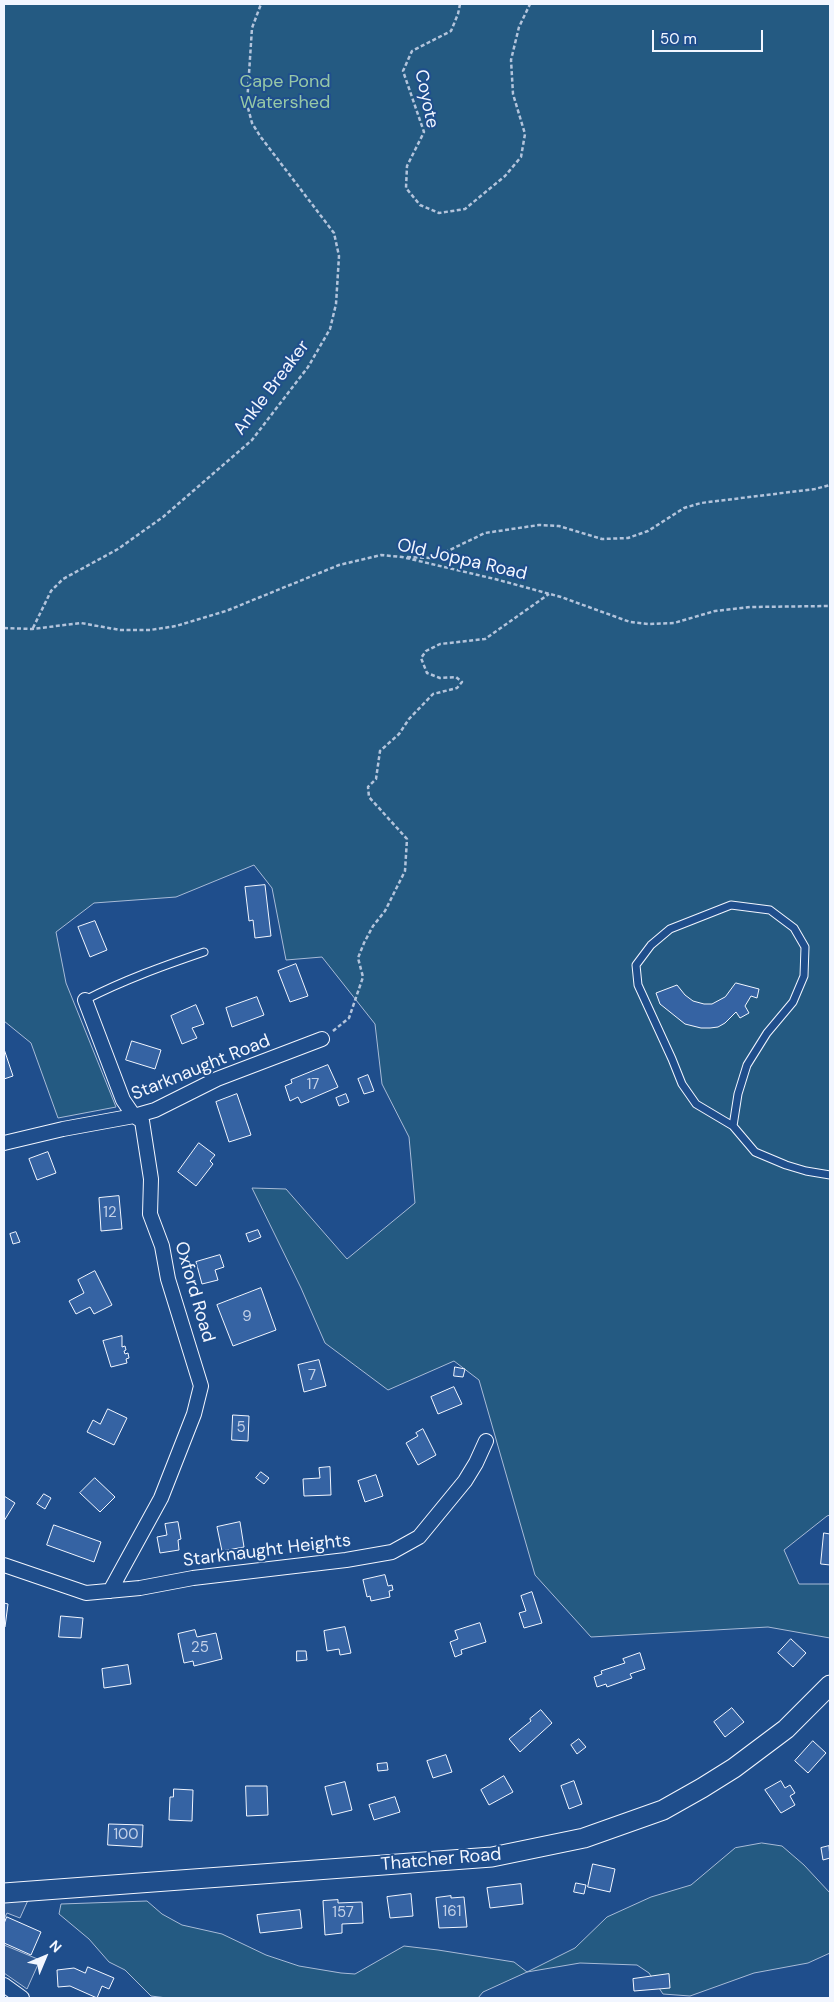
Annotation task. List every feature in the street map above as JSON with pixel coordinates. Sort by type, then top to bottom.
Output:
[{"type":"main road","name":"Thatcher Road","points":[[4,1893],[492,1857],[584,1838],[663,1810],[702,1788],[734,1768],[786,1729],[830,1685]]},
{"type":"street","name":"Oxford Road","points":[[85,1000],[123,1100],[134,1116],[142,1121],[151,1179],[150,1214],[162,1246],[168,1279],[201,1386],[194,1414],[161,1498],[110,1591]]},
{"type":"street","name":"Starknaught Road","points":[[4,1143],[155,1110],[217,1079],[322,1040]]},
{"type":"street","name":"Starknaught Heights","points":[[4,1565],[86,1593],[140,1588],[193,1578],[346,1560],[392,1552],[419,1537],[464,1481],[476,1463],[486,1441]]},
{"type":"street","points":[[4,1985],[22,1998]]},
{"type":"lane","points":[[733,1126],[738,1094],[747,1065],[768,1033],[793,1002],[804,976],[805,947],[794,928],[770,910],[731,905],[670,930],[651,945],[636,965],[638,985],[682,1084],[696,1104],[733,1126],[755,1152],[786,1165],[830,1175]]},
{"type":"lane","points":[[85,1000],[126,980],[204,952]]},
{"type":"path","name":"Ankle Breaker","points":[[32,629],[51,591],[63,579],[118,549],[163,517],[252,440],[308,367],[330,329],[336,304],[339,256],[334,233],[260,136],[252,123],[247,104],[252,28],[261,4]]},
{"type":"path","name":"Coyote","points":[[460,4],[451,31],[412,51],[404,71],[424,132],[407,166],[406,188],[420,205],[439,213],[465,209],[505,176],[521,156],[525,134],[513,94],[511,60],[519,27],[530,4]]},
{"type":"path","points":[[402,557],[433,558],[485,533],[539,525],[559,526],[602,539],[628,538],[648,532],[684,508],[701,503],[830,485]]},
{"type":"path","name":"Old Joppa Road","points":[[4,628],[32,629],[81,623],[120,630],[150,630],[176,626],[226,611],[339,565],[381,555],[402,557],[549,594],[630,622],[648,624],[674,623],[715,612],[750,607],[830,606]]},
{"type":"path","points":[[322,1040],[349,1018],[363,977],[358,958],[364,943],[385,911],[405,871],[407,839],[369,797],[368,787],[376,779],[380,751],[398,734],[408,719],[434,694],[457,688],[462,682],[456,677],[440,678],[427,673],[421,658],[426,651],[440,644],[485,639],[549,594]]},
{"type":"green space","name":"Cape Pond Watershed","points":[[4,4],[830,4],[830,1515],[784,1550],[799,1584],[830,1584],[830,1638],[768,1627],[591,1637],[535,1575],[479,1380],[454,1361],[388,1390],[325,1343],[301,1288],[252,1188],[286,1189],[347,1259],[415,1203],[409,1137],[382,1084],[375,1024],[322,957],[286,960],[272,888],[254,865],[176,897],[94,903],[56,932],[66,983],[116,1107],[58,1118],[31,1043],[4,1021]]},
{"type":"green space","points":[[762,1843],[782,1846],[804,1865],[830,1893],[830,1953],[808,1963],[754,1973],[690,1996],[663,1994],[649,1973],[637,1965],[580,1963],[527,1972],[575,1948],[607,1917],[651,1897],[691,1885],[735,1848]]},
{"type":"green space","points":[[147,1901],[162,1914],[182,1925],[222,1934],[266,1955],[299,1966],[341,1973],[355,1974],[404,1946],[514,1962],[527,1972],[483,1992],[478,1998],[167,1998],[151,1996],[125,1970],[109,1962],[89,1939],[59,1914],[61,1904]]},
{"type":"shaded area","points":[[29,1898],[20,1918],[7,1913],[4,1919],[4,1901]]},
{"type":"shaded area","points":[[4,1945],[40,1960],[27,1989],[4,1973]]},
{"type":"building","points":[[265,885],[271,936],[255,938],[253,920],[249,921],[245,887]]},
{"type":"building","points":[[95,921],[107,950],[90,957],[78,927]]},
{"type":"building","points":[[296,964],[308,996],[290,1002],[278,971]]},
{"type":"building","points":[[736,983],[759,989],[757,998],[751,996],[745,1006],[749,1013],[740,1018],[736,1012],[725,1023],[718,1027],[710,1028],[685,1024],[660,1004],[656,993],[677,985],[693,1001],[712,1004],[725,997]]},
{"type":"building","points":[[257,997],[264,1015],[232,1027],[226,1008]]},
{"type":"building","points":[[196,1005],[204,1024],[192,1028],[197,1038],[182,1044],[171,1016]]},
{"type":"building","points":[[132,1041],[161,1050],[155,1069],[126,1060]]},
{"type":"building","points":[[4,1049],[13,1076],[4,1079]]},
{"type":"building","points":[[328,1065],[338,1087],[301,1103],[298,1097],[290,1101],[285,1086],[292,1083],[291,1080]]},
{"type":"building","points":[[368,1075],[374,1091],[364,1094],[358,1079]]},
{"type":"building","points":[[237,1094],[251,1135],[229,1142],[216,1102]]},
{"type":"building","points":[[346,1094],[349,1102],[339,1106],[336,1098]]},
{"type":"building","points":[[199,1143],[215,1155],[210,1161],[213,1164],[196,1186],[178,1172]]},
{"type":"building","points":[[48,1152],[56,1173],[37,1180],[29,1159]]},
{"type":"building","points":[[119,1196],[122,1229],[101,1231],[99,1198]]},
{"type":"building","points":[[258,1230],[261,1237],[249,1242],[246,1234]]},
{"type":"building","points":[[16,1232],[20,1242],[13,1244],[10,1234]]},
{"type":"building","points":[[220,1255],[224,1267],[215,1270],[218,1280],[202,1284],[196,1262]]},
{"type":"building","points":[[95,1271],[112,1305],[94,1314],[90,1307],[76,1314],[69,1301],[84,1293],[78,1280]]},
{"type":"building","points":[[261,1288],[276,1330],[233,1346],[217,1305]]},
{"type":"building","points":[[122,1336],[122,1347],[125,1346],[125,1354],[128,1353],[129,1358],[126,1359],[127,1363],[111,1367],[103,1341]]},
{"type":"building","points":[[319,1360],[326,1386],[304,1392],[298,1365]]},
{"type":"building","points":[[455,1367],[465,1369],[463,1377],[454,1376]]},
{"type":"building","points":[[454,1387],[462,1404],[438,1414],[431,1397]]},
{"type":"building","points":[[108,1409],[127,1418],[114,1445],[87,1432],[93,1420],[100,1424]]},
{"type":"building","points":[[233,1415],[249,1416],[248,1441],[232,1440]]},
{"type":"building","points":[[423,1429],[436,1455],[418,1465],[406,1443],[418,1436],[416,1433]]},
{"type":"building","points":[[330,1467],[331,1495],[304,1496],[303,1479],[320,1478],[319,1468]]},
{"type":"building","points":[[261,1472],[269,1478],[264,1484],[256,1478]]},
{"type":"building","points":[[376,1475],[383,1496],[365,1502],[358,1481]]},
{"type":"building","points":[[95,1478],[115,1497],[100,1512],[80,1493]]},
{"type":"building","points":[[44,1494],[51,1498],[45,1509],[37,1504]]},
{"type":"building","points":[[4,1496],[15,1503],[4,1521]]},
{"type":"building","points":[[178,1522],[181,1539],[178,1540],[179,1550],[160,1553],[157,1537],[167,1535],[165,1524]]},
{"type":"building","points":[[240,1522],[244,1547],[222,1551],[217,1527]]},
{"type":"building","points":[[54,1525],[101,1542],[94,1562],[47,1545]]},
{"type":"building","points":[[824,1533],[830,1534],[830,1565],[821,1564]]},
{"type":"building","points":[[385,1575],[388,1586],[392,1585],[393,1590],[389,1591],[390,1597],[371,1601],[370,1596],[367,1597],[363,1580]]},
{"type":"building","points":[[532,1592],[542,1623],[524,1628],[519,1613],[526,1611],[521,1596]]},
{"type":"building","points":[[4,1603],[8,1604],[5,1627],[4,1627]]},
{"type":"building","points":[[61,1616],[83,1618],[81,1638],[59,1637]]},
{"type":"building","points":[[480,1623],[486,1642],[461,1650],[462,1654],[455,1657],[450,1642],[458,1639],[455,1631]]},
{"type":"building","points":[[345,1627],[351,1653],[340,1655],[339,1649],[327,1651],[324,1631]]},
{"type":"building","points":[[195,1630],[197,1637],[216,1633],[222,1659],[194,1666],[193,1661],[184,1663],[178,1634]]},
{"type":"building","points":[[791,1639],[806,1653],[793,1667],[778,1653]]},
{"type":"building","points":[[297,1651],[306,1651],[307,1660],[297,1661]]},
{"type":"building","points":[[640,1653],[645,1669],[630,1674],[632,1678],[607,1687],[606,1684],[597,1687],[594,1677],[602,1674],[601,1671],[625,1663],[623,1659]]},
{"type":"building","points":[[128,1665],[131,1684],[104,1688],[102,1669]]},
{"type":"building","points":[[732,1708],[744,1722],[725,1737],[714,1722]]},
{"type":"building","points":[[541,1710],[552,1723],[520,1752],[509,1739]]},
{"type":"building","points":[[579,1739],[586,1747],[577,1754],[571,1745]]},
{"type":"building","points":[[813,1741],[826,1753],[808,1773],[795,1761]]},
{"type":"building","points":[[446,1755],[452,1772],[433,1778],[427,1761]]},
{"type":"building","points":[[387,1763],[388,1770],[378,1771],[377,1764]]},
{"type":"building","points":[[504,1776],[513,1792],[489,1805],[481,1790]]},
{"type":"building","points":[[574,1781],[582,1804],[569,1809],[561,1786]]},
{"type":"building","points":[[781,1781],[785,1788],[790,1785],[795,1793],[790,1796],[795,1805],[781,1813],[765,1790]]},
{"type":"building","points":[[345,1782],[352,1810],[332,1815],[325,1787]]},
{"type":"building","points":[[246,1786],[267,1786],[268,1815],[247,1816]]},
{"type":"building","points":[[174,1789],[193,1790],[192,1821],[169,1820],[170,1797],[173,1797]]},
{"type":"building","points":[[395,1797],[400,1812],[374,1820],[369,1805]]},
{"type":"building","points":[[109,1824],[143,1825],[142,1847],[108,1845]]},
{"type":"building","points":[[829,1846],[830,1858],[823,1860],[821,1848]]},
{"type":"building","points":[[593,1864],[615,1869],[610,1892],[588,1887]]},
{"type":"building","points":[[576,1883],[586,1885],[584,1894],[574,1892]]},
{"type":"building","points":[[521,1884],[523,1904],[490,1908],[487,1888]]},
{"type":"building","points":[[411,1894],[413,1916],[390,1918],[387,1897]]},
{"type":"building","points":[[451,1896],[451,1898],[464,1897],[467,1927],[439,1928],[436,1898]]},
{"type":"building","points":[[338,1900],[338,1903],[362,1902],[363,1923],[342,1924],[342,1933],[325,1935],[323,1901]]},
{"type":"building","points":[[300,1910],[302,1928],[260,1933],[257,1915]]},
{"type":"building","points":[[7,1917],[41,1932],[31,1955],[4,1943],[4,1924]]},
{"type":"building","points":[[88,1967],[114,1978],[109,1989],[102,1986],[97,1998],[70,1986],[58,1987],[57,1970],[74,1968],[85,1973]]},
{"type":"building","points":[[669,1974],[670,1988],[634,1991],[633,1979]]}]
